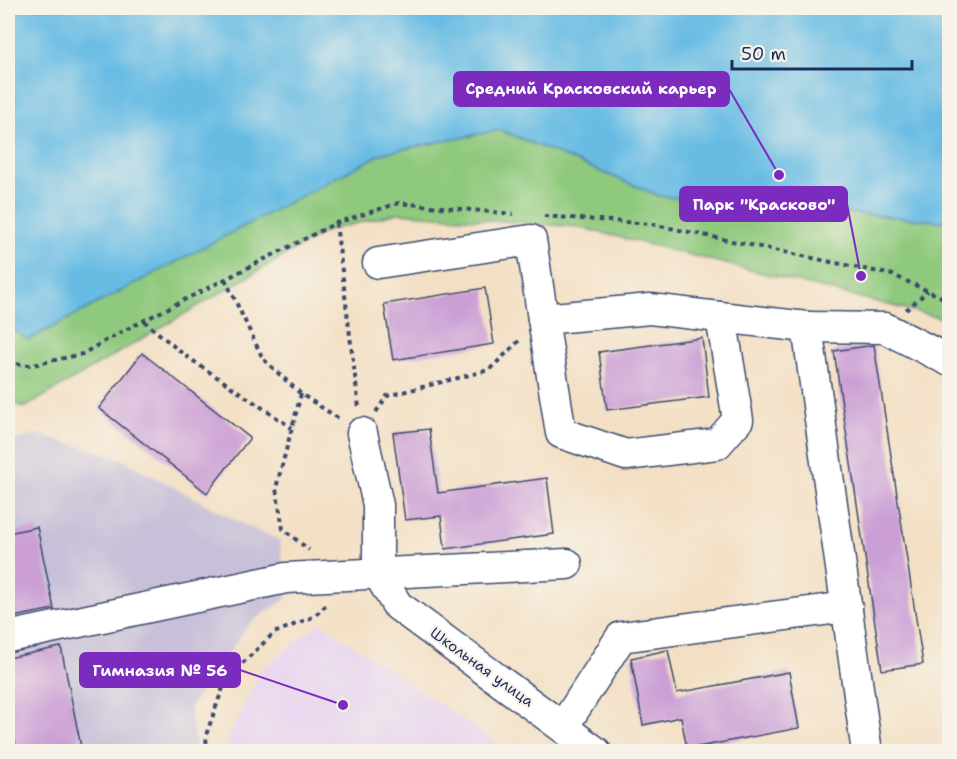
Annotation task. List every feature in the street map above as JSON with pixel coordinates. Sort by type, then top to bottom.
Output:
[{"type":"street","points":[[378,263],[531,240],[561,434],[626,455],[717,444],[738,420],[721,317]]},
{"type":"street","points":[[543,319],[650,309],[807,327],[885,328],[950,361]]},
{"type":"street","points":[[807,327],[867,752]]},
{"type":"street","points":[[362,433],[378,505],[378,573]]},
{"type":"street","points":[[8,637],[286,578],[567,564]]},
{"type":"street","name":"Школьная улица","points":[[378,573],[396,605],[596,752]]},
{"type":"street","points":[[563,727],[621,637],[847,607]]},
{"type":"path","points":[[336,222],[362,433]]},
{"type":"path","points":[[225,279],[263,359],[301,394],[362,433]]},
{"type":"path","points":[[362,433],[387,396],[489,370],[543,319]]},
{"type":"path","points":[[144,321],[183,354],[292,428]]},
{"type":"path","points":[[8,364],[33,365],[82,354]]},
{"type":"path","points":[[207,752],[206,735],[226,679],[274,633],[313,617],[320,611],[333,599],[345,574],[326,564],[283,529],[276,488],[301,394]]},
{"type":"shaded area","points":[[37,434],[117,457],[249,527],[279,540],[286,578],[286,599],[250,623],[189,708],[197,751],[8,752],[8,442]]},
{"type":"shaded area","points":[[320,623],[510,751],[228,751],[227,742],[261,669]]},
{"type":"green space","points":[[500,130],[660,196],[949,222],[949,320],[579,227],[398,213],[326,231],[24,408],[8,400],[8,326],[28,339],[383,153]]},
{"type":"water","points":[[8,8],[949,8],[949,222],[660,196],[500,130],[383,153],[28,340],[8,326]]},
{"type":"building","points":[[485,288],[494,344],[393,360],[384,304]]},
{"type":"building","points":[[702,338],[709,397],[607,410],[599,352]]},
{"type":"building","points":[[874,345],[923,664],[882,670],[834,351]]},
{"type":"building","points":[[142,353],[250,438],[207,493],[99,408]]},
{"type":"building","points":[[429,429],[438,493],[547,478],[554,534],[445,549],[441,516],[405,520],[393,433]]},
{"type":"building","points":[[37,527],[54,609],[8,618],[8,533]]},
{"type":"building","points":[[61,647],[82,752],[17,752],[8,704],[8,658]]},
{"type":"building","points":[[668,650],[677,693],[789,672],[799,728],[687,749],[681,717],[643,725],[631,658]]},
{"type":"place","name":"Средний Красковский карьер","points":[[779,175]]},
{"type":"place","name":"Парк \"Красково\"","points":[[861,276]]},
{"type":"place","name":"Гимназия № 56","points":[[343,705]]}]
